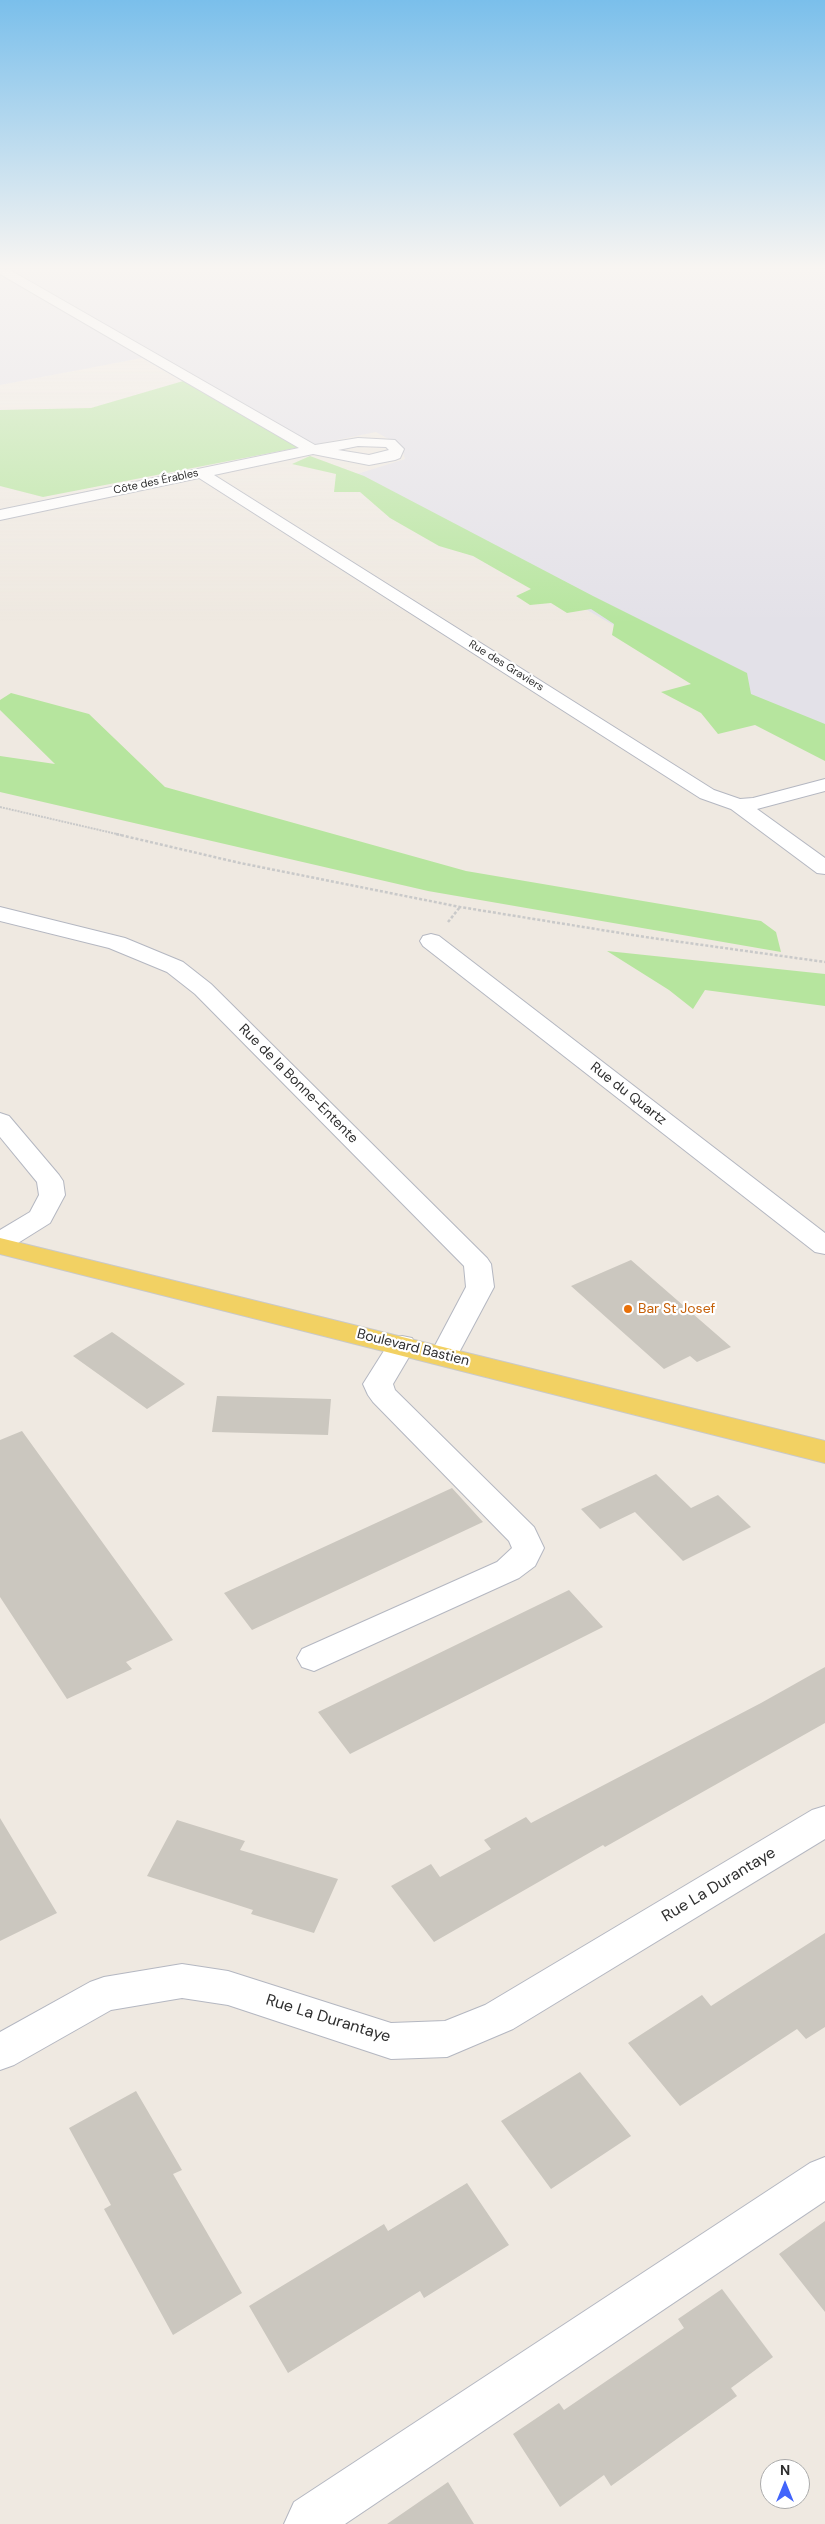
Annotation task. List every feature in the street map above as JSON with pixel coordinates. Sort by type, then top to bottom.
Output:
[{"type":"main road","name":"Boulevard Bastien","points":[[0,1246],[444,1355],[825,1452]]},
{"type":"street","name":"Côte des Érables","points":[[0,516],[201,472],[313,450],[205,388]]},
{"type":"street","name":"Rue des Graviers","points":[[201,472],[708,794],[738,804],[772,801],[825,785]]},
{"type":"street","points":[[738,804],[825,868]]},
{"type":"street","name":"Rue de la Bonne-Entente","points":[[0,914],[117,943],[147,954],[175,967],[210,996],[477,1264],[480,1287],[444,1355]]},
{"type":"street","name":"Rue du Quartz","points":[[438,934],[825,1246]]},
{"type":"street","points":[[0,1121],[50,1181],[52,1195],[41,1217],[0,1242]]},
{"type":"street","points":[[314,1658],[508,1570],[524,1558],[528,1548],[523,1535],[383,1395],[378,1384],[402,1345]]},
{"type":"street","name":"Rue La Durantaye","points":[[0,2052],[104,1994],[182,1981],[228,1988],[391,2041],[447,2038],[499,2017],[825,1822]]},
{"type":"street","points":[[308,2524],[311,2519],[825,2177]]},
{"type":"path","points":[[0,806],[240,863],[460,907],[645,937],[825,962]]},
{"type":"path","points":[[438,934],[460,907]]},
{"type":"shaded area","points":[[194,388],[825,388],[825,746],[363,482],[357,474],[405,459],[401,446],[376,432],[298,448]]},
{"type":"green space","points":[[160,388],[204,388],[301,447],[43,497],[0,486],[0,410],[91,408]]},
{"type":"green space","points":[[310,456],[364,476],[593,596],[747,673],[751,694],[825,724],[825,761],[755,725],[718,734],[701,713],[661,692],[691,684],[612,635],[614,624],[591,609],[567,613],[551,603],[530,605],[516,596],[531,589],[473,556],[439,546],[390,518],[360,492],[334,492],[336,474],[292,464]]},
{"type":"green space","points":[[11,693],[89,714],[165,787],[466,871],[761,921],[776,932],[781,952],[428,891],[0,792],[0,756],[55,764],[0,710],[0,700]]},
{"type":"green space","points":[[607,951],[825,974],[825,1006],[705,990],[693,1009],[669,990]]},
{"type":"building","points":[[631,1260],[731,1347],[697,1362],[690,1356],[664,1369],[571,1286]]},
{"type":"building","points":[[112,1332],[185,1384],[147,1409],[73,1356]]},
{"type":"building","points":[[217,1396],[331,1399],[328,1435],[212,1432]]},
{"type":"building","points":[[22,1431],[173,1640],[126,1662],[132,1669],[67,1699],[0,1597],[0,1440]]},
{"type":"building","points":[[656,1474],[691,1508],[718,1495],[751,1527],[683,1561],[635,1512],[600,1529],[581,1509]]},
{"type":"building","points":[[452,1488],[483,1522],[252,1630],[224,1593]]},
{"type":"building","points":[[569,1590],[603,1627],[350,1754],[318,1712]]},
{"type":"building","points":[[825,1667],[825,1723],[605,1847],[603,1845],[434,1942],[391,1886],[431,1864],[440,1877],[491,1849],[484,1840],[526,1817],[531,1823],[761,1703]]},
{"type":"building","points":[[0,1818],[57,1913],[0,1941]]},
{"type":"building","points":[[177,1820],[245,1841],[240,1850],[338,1879],[314,1933],[251,1914],[253,1910],[147,1876]]},
{"type":"building","points":[[825,1933],[825,2027],[806,2039],[797,2029],[680,2106],[628,2043],[702,1995],[711,2006]]},
{"type":"building","points":[[580,2072],[631,2136],[551,2189],[501,2121]]},
{"type":"building","points":[[136,2091],[182,2170],[173,2174],[242,2293],[173,2335],[104,2209],[111,2205],[69,2128]]},
{"type":"building","points":[[467,2183],[509,2245],[424,2298],[420,2291],[288,2373],[249,2306],[384,2224],[388,2231]]},
{"type":"building","points":[[825,2221],[825,2312],[779,2254]]},
{"type":"building","points":[[722,2289],[773,2357],[731,2388],[737,2396],[611,2486],[604,2475],[560,2507],[513,2434],[559,2403],[564,2410],[684,2328],[678,2319]]},
{"type":"building","points":[[448,2482],[474,2524],[387,2524]]},
{"type":"place","name":"Bar St Josef","points":[[628,1309]]}]
